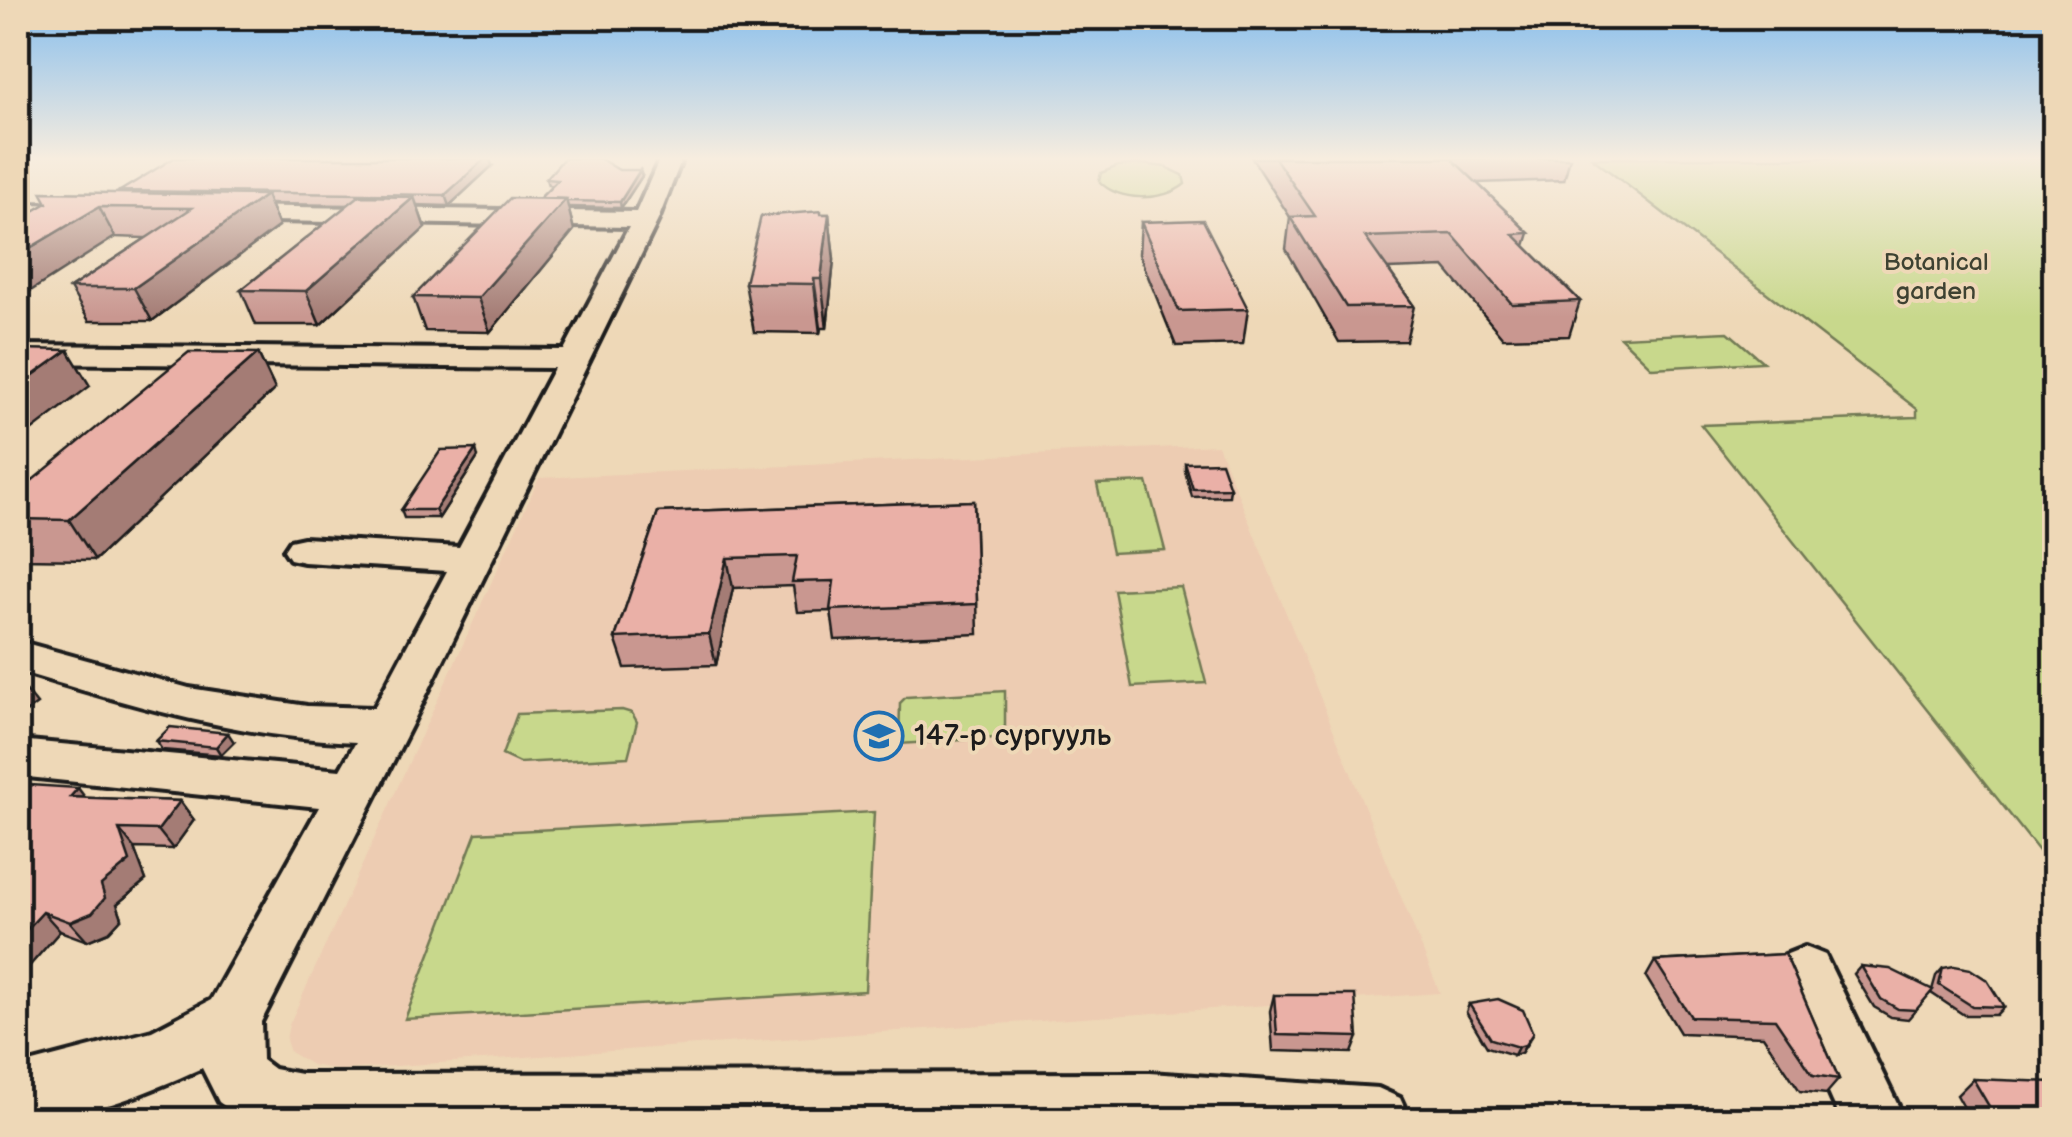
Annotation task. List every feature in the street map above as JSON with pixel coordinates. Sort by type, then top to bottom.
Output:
[{"type":"street","points":[[74,211],[123,212]]},
{"type":"street","points":[[648,211],[388,726],[232,1018],[227,1046],[231,1069],[253,1092],[281,1103],[1044,1113],[1149,1104],[1378,1120]]},
{"type":"street","points":[[200,212],[644,220]]},
{"type":"street","points":[[18,354],[573,359]]},
{"type":"street","points":[[304,550],[470,560]]},
{"type":"street","points":[[18,656],[188,705],[306,723],[388,726]]},
{"type":"street","points":[[18,758],[353,791]]},
{"type":"street","points":[[1805,973],[1873,1120]]},
{"type":"street","points":[[18,1096],[157,1060],[184,1049],[232,1018]]},
{"type":"shaded area","name":"147-р сургууль","points":[[1218,445],[1440,993],[339,1070],[312,1065],[290,1052],[286,1040],[289,1025],[539,478]]},
{"type":"green space","name":"Botanical garden","points":[[1661,211],[2054,211],[2054,870],[1701,425],[1917,417],[1917,409]]},
{"type":"green space","points":[[1728,332],[1763,362],[1652,368],[1620,337]]},
{"type":"green space","points":[[1147,482],[1165,550],[1112,553],[1097,484]]},
{"type":"green space","points":[[1181,587],[1206,683],[1132,687],[1114,590]]},
{"type":"green space","points":[[1005,691],[1005,726],[995,738],[899,744],[900,703],[906,697]]},
{"type":"green space","points":[[622,710],[632,713],[637,722],[628,757],[519,763],[502,755],[517,714]]},
{"type":"green space","points":[[874,812],[865,991],[405,1019],[476,833]]},
{"type":"building","points":[[33,211],[92,211],[18,255],[18,220]]},
{"type":"building","points":[[187,211],[243,211],[134,288],[70,288]]},
{"type":"building","points":[[340,211],[398,211],[306,291],[241,290]]},
{"type":"building","points":[[497,211],[555,211],[478,298],[413,297]]},
{"type":"building","points":[[820,211],[829,214],[821,279],[814,279],[814,284],[745,283],[761,216]]},
{"type":"building","points":[[1312,211],[1506,211],[1529,233],[1513,234],[1580,301],[1512,304],[1452,234],[1365,237],[1414,306],[1346,307],[1290,217],[1315,216]]},
{"type":"building","points":[[1203,220],[1248,309],[1179,311],[1141,222]]},
{"type":"building","points":[[18,349],[68,350],[18,386]]},
{"type":"building","points":[[189,352],[258,353],[69,520],[18,519],[18,492]]},
{"type":"building","points":[[476,449],[435,510],[401,510],[441,450]]},
{"type":"building","points":[[1221,462],[1230,488],[1193,489],[1185,463]]},
{"type":"building","points":[[974,501],[977,604],[830,610],[834,581],[792,582],[797,556],[727,558],[709,634],[615,638],[658,512]]},
{"type":"building","points":[[170,727],[228,733],[216,747],[156,741]]},
{"type":"building","points":[[18,786],[78,788],[70,797],[180,801],[158,830],[119,829],[130,861],[101,885],[105,898],[92,913],[70,922],[43,912],[18,939]]},
{"type":"building","points":[[1785,954],[1839,1079],[1813,1075],[1775,1019],[1691,1017],[1655,961]]},
{"type":"building","points":[[1861,966],[1890,969],[1933,990],[1916,1010],[1898,1009],[1881,999]]},
{"type":"building","points":[[1943,968],[1970,969],[1987,980],[2004,1007],[1972,1006],[1939,985]]},
{"type":"building","points":[[1274,995],[1355,995],[1358,1037],[1277,1035]]},
{"type":"building","points":[[1498,999],[1523,1010],[1533,1033],[1525,1045],[1518,1047],[1491,1039],[1469,1004]]},
{"type":"building","points":[[1973,1079],[2054,1082],[2054,1120],[1997,1120]]},
{"type":"building","points":[[157,1113],[296,1120],[153,1120]]},
{"type":"building","points":[[18,1117],[45,1118],[18,1120]]},
{"type":"place","name":"147-р сургууль","points":[[879,736]]}]
